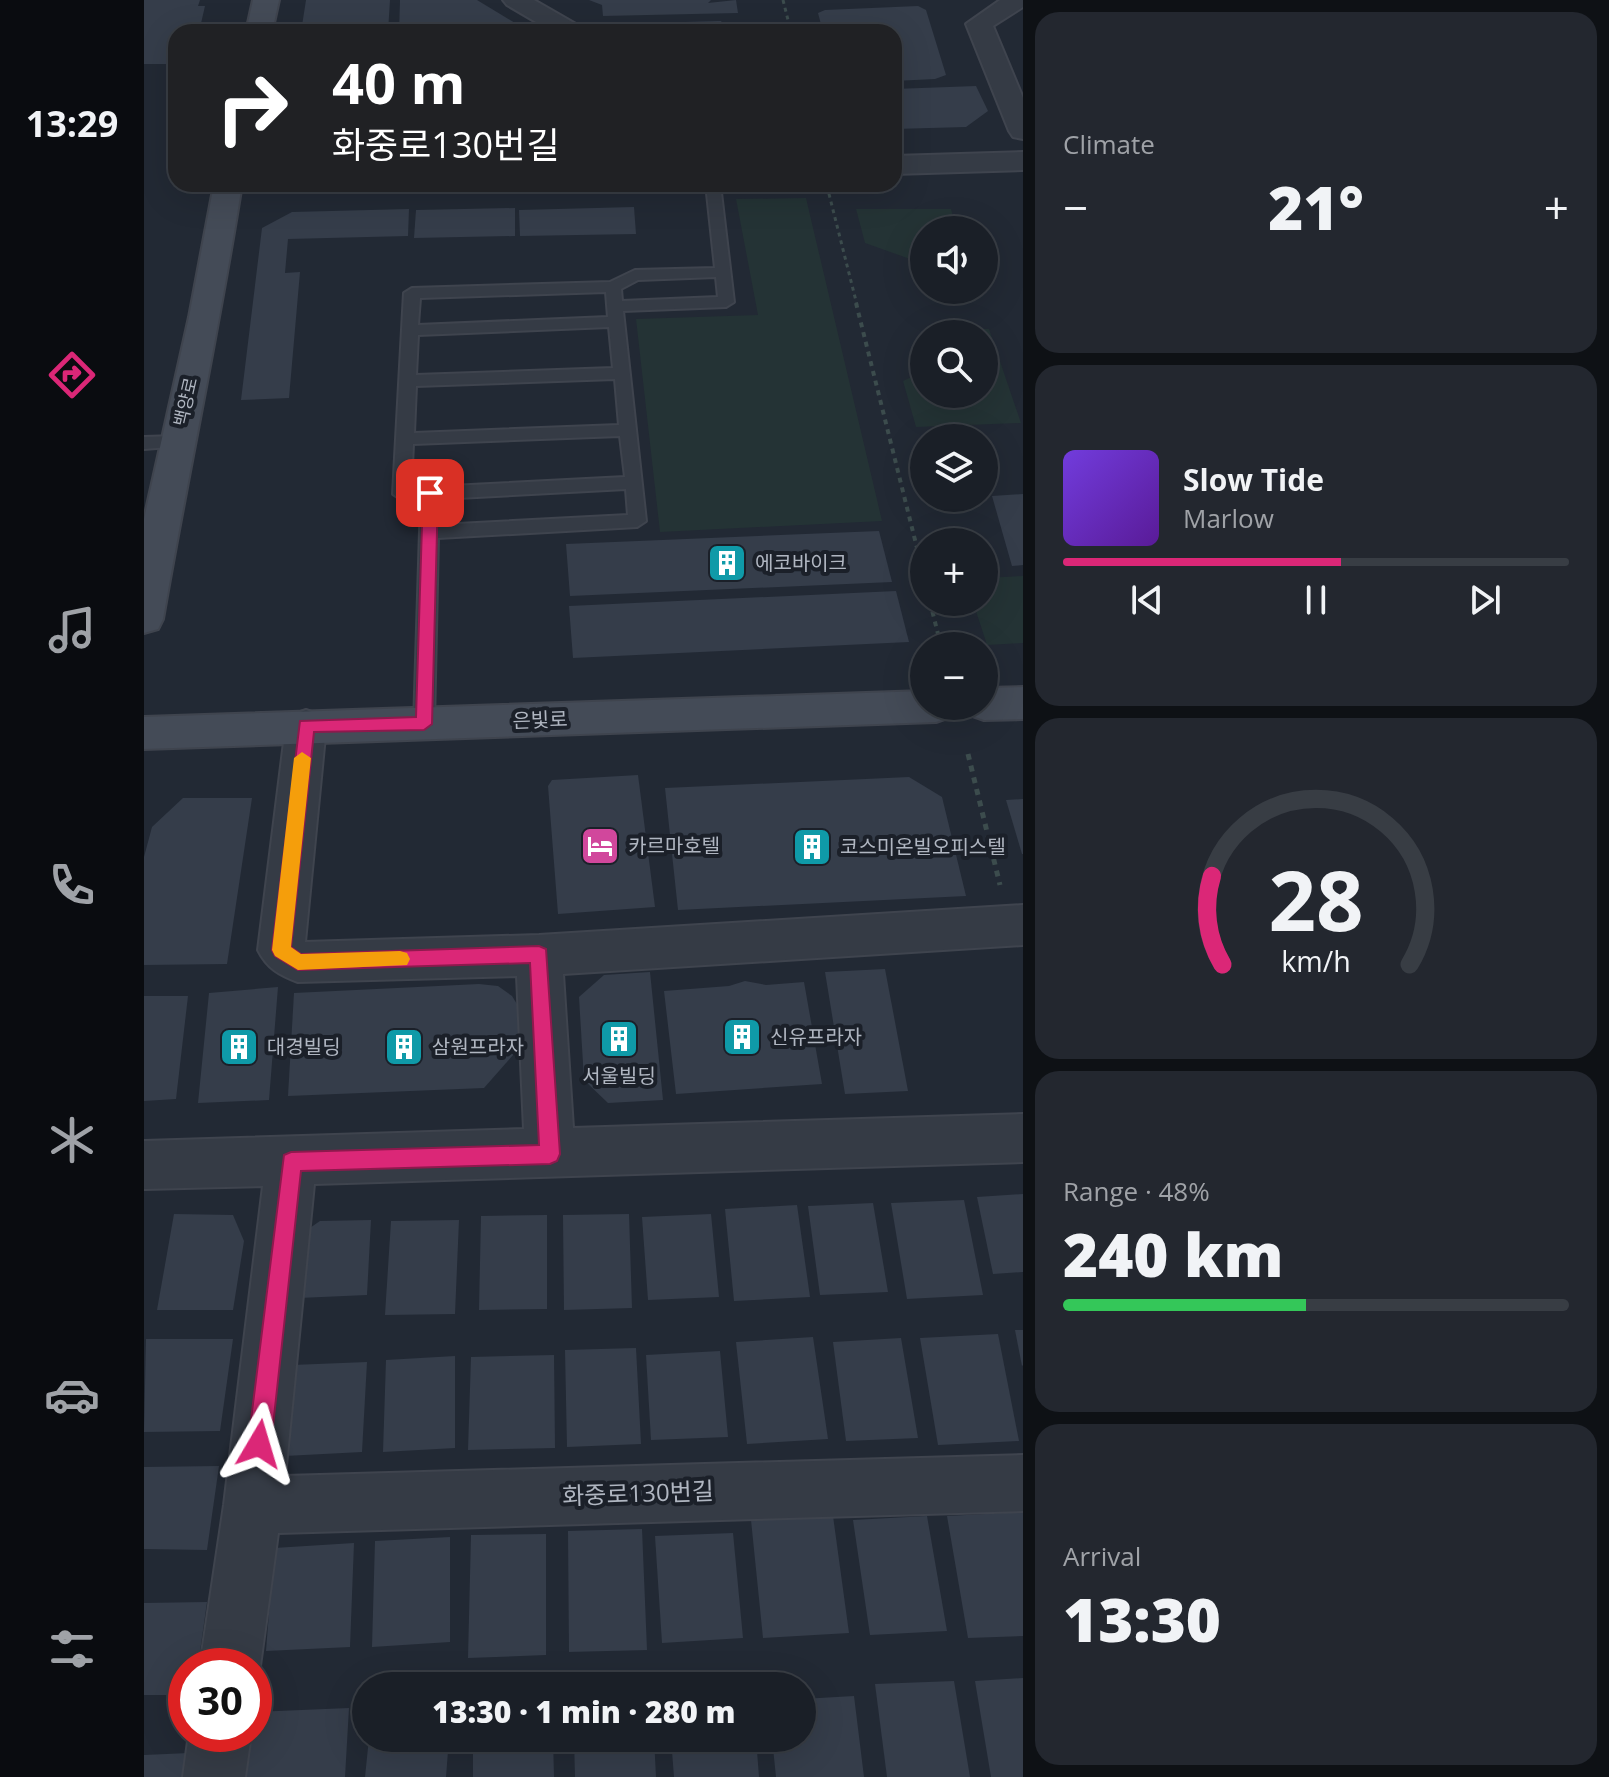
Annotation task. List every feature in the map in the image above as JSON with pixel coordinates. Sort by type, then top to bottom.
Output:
[{"type":"street","points":[[261,24],[266,0]]},
{"type":"street","points":[[516,0],[558,24]]},
{"type":"street","points":[[1017,0],[979,24],[1023,131]]},
{"type":"street","points":[[902,165],[1022,162]]},
{"type":"street","name":"백양로","points":[[144,619],[160,442],[205,317],[227,192]]},
{"type":"street","points":[[998,704],[1023,703]]},
{"type":"street","name":"은빛로","points":[[144,733],[910,707]]},
{"type":"street","points":[[306,726],[281,950],[298,962],[539,955],[1023,925]]},
{"type":"street","points":[[539,955],[550,1154]]},
{"type":"street","points":[[144,1165],[1023,1138]]},
{"type":"street","points":[[233,1648],[253,1505],[291,1162]]},
{"type":"street","name":"화중로130번길","points":[[253,1505],[1023,1483]]},
{"type":"street","points":[[214,1777],[217,1752]]},
{"type":"lane","points":[[411,330],[726,302],[714,192]]},
{"type":"lane","points":[[634,483],[402,494],[412,293],[613,287],[635,275],[723,272]]},
{"type":"lane","points":[[429,532],[637,521],[613,287]]},
{"type":"lane","points":[[408,381],[623,373]]},
{"type":"lane","points":[[405,439],[628,430]]},
{"type":"lane","points":[[424,724],[430,493]]},
{"type":"path","points":[[783,0],[789,24]]},
{"type":"path","points":[[828,192],[912,528]]},
{"type":"path","points":[[968,754],[1000,886]]},
{"type":"shaded area","points":[[806,198],[882,521],[660,532],[636,319],[758,315],[736,199]]},
{"type":"shaded area","points":[[856,209],[951,209],[953,216],[910,216],[910,259],[865,243]]},
{"type":"shaded area","points":[[998,355],[1021,423],[915,424],[911,408],[998,408]]},
{"type":"shaded area","points":[[910,378],[910,406],[903,381]]},
{"type":"shaded area","points":[[1023,576],[1023,643],[998,644],[998,632],[983,632],[978,616],[998,616],[998,577]]},
{"type":"building","points":[[144,0],[200,0],[198,6],[205,6],[201,24],[168,24],[168,64],[144,64]]},
{"type":"building","points":[[306,0],[390,0],[388,24],[302,24]]},
{"type":"building","points":[[400,0],[477,0],[517,24],[399,24]]},
{"type":"building","points":[[589,0],[711,0],[708,3],[736,0],[738,13],[603,16],[602,5]]},
{"type":"building","points":[[918,6],[926,10],[946,75],[935,79],[902,81],[902,24],[821,24],[818,13],[825,10]]},
{"type":"building","points":[[721,21],[723,24],[612,24]]},
{"type":"building","points":[[976,86],[988,111],[966,127],[902,129],[902,89]]},
{"type":"building","points":[[634,207],[636,234],[520,236],[519,210]]},
{"type":"building","points":[[515,208],[515,236],[414,238],[416,210]]},
{"type":"building","points":[[409,209],[408,236],[288,239],[285,273],[300,272],[289,398],[241,400],[262,228],[292,212]]},
{"type":"building","points":[[1023,494],[1023,565],[1012,566],[997,512],[998,496]]},
{"type":"building","name":"에코바이크","points":[[879,531],[892,582],[570,596],[566,544]]},
{"type":"building","points":[[896,591],[909,642],[573,658],[569,606]]},
{"type":"building","name":"카르마호텔","points":[[638,775],[655,907],[558,914],[548,786],[552,780]]},
{"type":"building","name":"코스미온빌오피스텔","points":[[909,777],[942,797],[966,896],[678,910],[665,788]]},
{"type":"building","points":[[183,798],[252,798],[227,964],[144,965],[144,857],[152,827]]},
{"type":"building","points":[[1023,799],[1023,854],[1022,854],[1006,800]]},
{"type":"building","points":[[885,969],[908,1091],[845,1094],[825,972]]},
{"type":"building","name":"서울빌딩","points":[[650,972],[663,1100],[608,1103],[584,1080],[579,997],[604,975]]},
{"type":"building","name":"신유프라자","points":[[745,981],[766,985],[804,982],[822,1084],[676,1094],[664,991],[729,986]]},
{"type":"building","name":"삼원프라자","points":[[479,984],[498,986],[512,996],[520,1009],[521,1023],[514,1054],[484,1088],[288,1096],[294,993]]},
{"type":"building","name":"대경빌딩","points":[[278,987],[269,1100],[198,1103],[209,993]]},
{"type":"building","points":[[144,996],[188,996],[176,1099],[144,1101]]},
{"type":"building","points":[[1023,1194],[1023,1272],[993,1274],[977,1197]]},
{"type":"building","points":[[964,1200],[983,1295],[907,1299],[891,1203]]},
{"type":"building","points":[[873,1203],[888,1292],[820,1295],[808,1206]]},
{"type":"building","points":[[797,1205],[810,1297],[734,1301],[725,1209]]},
{"type":"building","points":[[174,1214],[233,1215],[244,1241],[233,1310],[157,1310]]},
{"type":"building","points":[[629,1214],[632,1308],[564,1310],[563,1215]]},
{"type":"building","points":[[711,1214],[719,1297],[648,1300],[642,1217]]},
{"type":"building","points":[[547,1215],[547,1309],[479,1310],[481,1216]]},
{"type":"building","points":[[371,1220],[367,1295],[299,1298],[304,1232],[320,1221]]},
{"type":"building","points":[[459,1220],[455,1314],[385,1315],[391,1221]]},
{"type":"building","points":[[1015,1330],[1023,1330],[1022,1366]]},
{"type":"building","points":[[998,1334],[1019,1441],[938,1445],[920,1338]]},
{"type":"building","points":[[813,1337],[828,1439],[747,1444],[736,1342]]},
{"type":"building","points":[[901,1338],[918,1438],[846,1441],[833,1342]]},
{"type":"building","points":[[146,1339],[233,1339],[220,1431],[144,1432]]},
{"type":"building","points":[[636,1348],[641,1444],[567,1447],[565,1350]]},
{"type":"building","points":[[720,1351],[728,1437],[651,1440],[646,1355]]},
{"type":"building","points":[[554,1355],[555,1448],[468,1450],[471,1357]]},
{"type":"building","points":[[455,1356],[455,1448],[383,1452],[386,1360]]},
{"type":"building","points":[[367,1362],[362,1452],[285,1456],[292,1365]]},
{"type":"building","points":[[219,1466],[207,1550],[144,1549],[144,1467]]},
{"type":"building","points":[[1023,1512],[1023,1636],[968,1638],[947,1516]]},
{"type":"building","points":[[833,1516],[849,1633],[763,1638],[751,1520]]},
{"type":"building","points":[[927,1516],[947,1631],[870,1635],[853,1520]]},
{"type":"building","points":[[642,1529],[647,1650],[569,1652],[568,1531]]},
{"type":"building","points":[[733,1533],[743,1638],[662,1643],[655,1536]]},
{"type":"building","points":[[546,1534],[546,1655],[468,1658],[471,1535]]},
{"type":"building","points":[[450,1537],[450,1642],[372,1647],[375,1541]]},
{"type":"building","points":[[354,1543],[350,1647],[272,1651],[272,1648],[266,1648],[274,1548]]},
{"type":"building","points":[[207,1602],[201,1648],[168,1648],[168,1695],[144,1695],[144,1603]]},
{"type":"building","points":[[1023,1678],[1023,1777],[991,1777],[975,1681]]},
{"type":"building","points":[[954,1681],[970,1777],[887,1777],[875,1684]]},
{"type":"building","points":[[854,1696],[864,1777],[776,1777],[773,1752],[816,1752],[816,1698]]},
{"type":"building","points":[[349,1708],[345,1777],[245,1777],[247,1752],[272,1752],[272,1711]]},
{"type":"building","points":[[368,1752],[448,1752],[446,1777],[365,1777]]},
{"type":"building","points":[[473,1752],[553,1752],[554,1777],[473,1777]]},
{"type":"building","points":[[574,1752],[655,1752],[656,1777],[575,1777]]},
{"type":"building","points":[[672,1752],[757,1752],[759,1777],[674,1777]]},
{"type":"building","points":[[189,1753],[186,1777],[144,1777],[144,1755]]},
{"type":"slow traffic","points":[[302,758],[281,950],[298,962],[400,959]]},
{"type":"place","name":"에코바이크","points":[[727,563]]},
{"type":"place","name":"카르마호텔","points":[[600,846]]},
{"type":"place","name":"코스미온빌오피스텔","points":[[812,847]]},
{"type":"place","name":"신유프라자","points":[[742,1037]]},
{"type":"place","name":"서울빌딩","points":[[619,1039]]},
{"type":"place","name":"대경빌딩","points":[[239,1047]]},
{"type":"place","name":"삼원프라자","points":[[404,1047]]},
{"type":"route","points":[[259,1444],[291,1162],[550,1154],[539,955],[298,962],[281,950],[306,726],[424,724],[430,493]]}]
